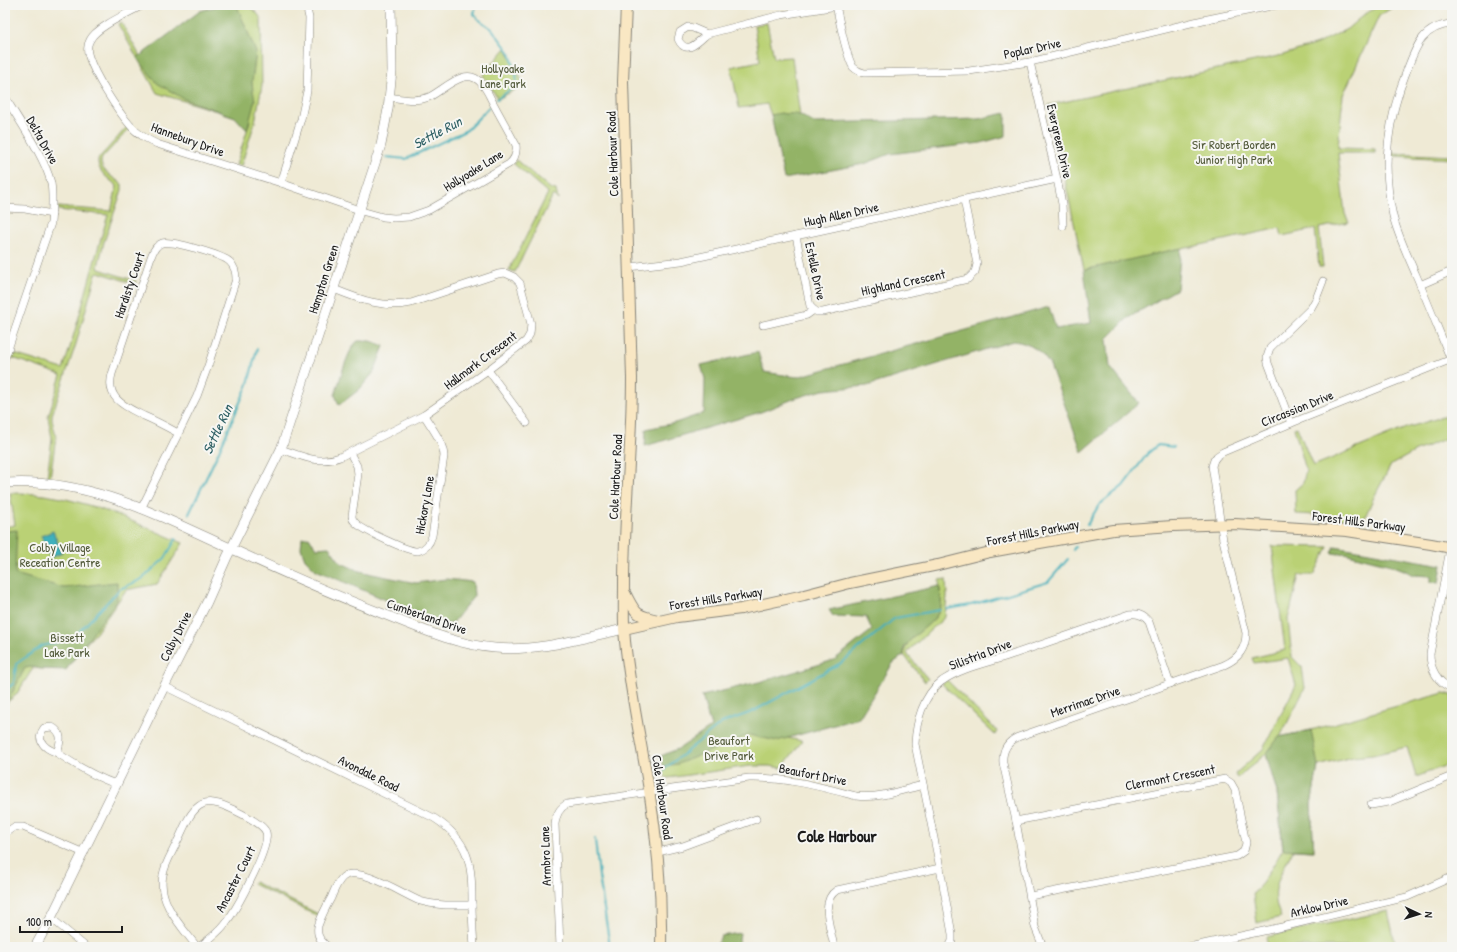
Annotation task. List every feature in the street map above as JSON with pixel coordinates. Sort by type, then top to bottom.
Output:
[{"type":"main road","name":"Cole Harbour Road","points":[[626,5],[623,82],[632,333],[632,417],[624,548],[624,629],[635,713],[650,793],[658,852],[662,897],[661,947]]},
{"type":"main road","name":"Forest Hills Parkway","points":[[624,629],[662,621],[741,609],[990,552],[1106,532],[1173,526],[1221,524],[1343,531],[1451,545]]},
{"type":"main road","points":[[624,591],[634,610],[641,616],[662,621]]},
{"type":"street","name":"Hannebury Drive","points":[[143,5],[97,31],[89,41],[87,48],[88,56],[94,69],[115,106],[130,126],[157,144],[281,183],[360,210]]},
{"type":"street","points":[[281,183],[301,119],[307,92],[309,18],[306,5]]},
{"type":"street","name":"Hampton Green","points":[[231,549],[281,449],[381,146],[390,97],[392,71],[390,5]]},
{"type":"street","name":"Poplar Drive","points":[[838,6],[848,54],[852,65],[857,70],[862,72],[976,70],[1030,62],[1196,22],[1276,5]]},
{"type":"street","points":[[707,34],[781,15],[838,6]]},
{"type":"street","points":[[1452,24],[1433,29],[1419,42],[1402,83],[1389,131],[1386,155],[1390,204],[1397,231],[1452,359]]},
{"type":"street","name":"Evergreen Drive","points":[[1030,62],[1057,179],[1062,204],[1063,226]]},
{"type":"street","name":"Hollyoake Lane","points":[[360,210],[383,217],[394,218],[409,217],[423,213],[470,188],[509,164],[515,156],[516,145],[484,86],[475,78],[467,76],[459,78],[429,97],[422,99],[408,100],[390,97]]},
{"type":"street","name":"Delta Drive","points":[[5,97],[46,167],[51,185],[52,214],[5,358]]},
{"type":"street","name":"Hugh Allen Drive","points":[[629,267],[681,261],[1057,179]]},
{"type":"street","name":"Highland Crescent","points":[[763,324],[807,315],[814,310],[821,312],[964,281],[970,278],[975,272],[976,264],[964,200]]},
{"type":"street","points":[[5,208],[52,214]]},
{"type":"street","name":"Estelle Drive","points":[[796,236],[810,306],[814,310]]},
{"type":"street","name":"Hardisty Court","points":[[141,509],[197,396],[236,282],[234,266],[225,259],[193,248],[166,242],[156,247],[151,257],[112,374],[110,386],[112,393],[120,403],[178,432]]},
{"type":"street","points":[[1420,285],[1452,271]]},
{"type":"street","name":"Hallmark Crescent","points":[[281,449],[307,459],[320,461],[336,459],[350,453],[424,415],[488,370],[524,342],[530,334],[530,324],[520,285],[514,277],[505,273],[415,301],[397,305],[374,303],[334,289]]},
{"type":"street","points":[[1291,423],[1268,364],[1268,354],[1272,346],[1311,308],[1323,281]]},
{"type":"street","name":"Circassion Drive","points":[[1221,524],[1212,472],[1213,464],[1217,456],[1223,452],[1291,423],[1452,359]]},
{"type":"street","points":[[488,370],[527,423]]},
{"type":"street","name":"Hickory Lane","points":[[350,453],[358,474],[352,516],[354,521],[372,534],[409,550],[417,551],[424,549],[429,544],[432,536],[444,456],[440,441],[424,415]]},
{"type":"street","points":[[5,483],[42,483],[67,486],[97,493],[141,509],[231,549]]},
{"type":"street","name":"Merrimac Drive","points":[[1043,947],[1035,927],[1016,821],[1003,760],[1004,751],[1012,740],[1018,737],[1170,684],[1230,662],[1239,656],[1244,645],[1246,634],[1221,524]]},
{"type":"street","points":[[1451,545],[1430,654],[1431,665],[1436,676],[1447,686],[1452,688]]},
{"type":"street","name":"Cumberland Drive","points":[[231,549],[404,623],[475,646],[497,649],[544,647],[624,629]]},
{"type":"street","name":"Colby Drive","points":[[34,947],[51,918],[84,853],[164,686],[207,602],[231,549]]},
{"type":"street","name":"Silistria Drive","points":[[949,947],[952,941],[952,934],[915,744],[915,730],[918,719],[926,700],[936,687],[942,681],[960,673],[1130,614],[1142,616],[1148,622],[1170,684]]},
{"type":"street","name":"Avondale Road","points":[[164,686],[442,823],[457,837],[466,854],[471,873],[474,947]]},
{"type":"street","points":[[57,753],[81,769],[116,784]]},
{"type":"street","points":[[1371,805],[1389,802],[1452,776]]},
{"type":"street","name":"Beaufort Drive","points":[[650,793],[758,778],[786,780],[856,796],[878,795],[923,785]]},
{"type":"street","name":"Clermont Crescent","points":[[1016,821],[1222,779],[1230,781],[1234,787],[1246,843],[1244,851],[1237,856],[1030,896]]},
{"type":"street","name":"Armbro Lane","points":[[560,947],[555,824],[558,813],[564,805],[573,802],[650,793]]},
{"type":"street","name":"Ancaster Court","points":[[212,803],[221,805],[260,824],[266,833],[267,840],[259,862],[229,918],[218,931],[198,947],[167,906],[163,897],[162,882],[168,859],[191,815],[201,804],[212,803]]},
{"type":"street","points":[[658,852],[689,844],[756,819]]},
{"type":"street","points":[[5,833],[14,827],[24,827],[84,853]]},
{"type":"street","points":[[834,947],[827,908],[828,901],[837,890],[940,868]]},
{"type":"street","points":[[328,947],[319,938],[317,931],[318,926],[337,885],[343,877],[348,874],[354,873],[364,876],[418,900],[429,903],[472,905]]},
{"type":"street","name":"Arklow Drive","points":[[1188,947],[1282,927],[1407,897],[1452,877]]},
{"type":"street","points":[[51,918],[86,947]]},
{"type":"street","points":[[1228,938],[1230,947]]},
{"type":"green space","points":[[221,5],[237,6],[256,52],[252,82],[255,100],[247,130],[235,117],[184,99],[157,83],[137,58],[200,11]]},
{"type":"green space","points":[[226,5],[246,6],[254,10],[261,19],[262,86],[255,122],[241,166],[236,165],[250,121],[157,93],[118,24],[121,22],[140,56]]},
{"type":"green space","name":"Sir Robert Borden Junior High Park","points":[[1380,5],[1396,5],[1379,16],[1343,95],[1338,148],[1375,149],[1375,153],[1338,153],[1345,214],[1349,222],[1319,228],[1323,267],[1319,267],[1315,229],[1282,236],[1280,228],[1084,270],[1049,105],[1283,55],[1317,44],[1347,29],[1362,16]]},
{"type":"green space","points":[[767,23],[774,58],[792,57],[800,116],[793,114],[771,115],[767,104],[739,108],[731,67],[760,61],[754,25]]},
{"type":"green space","name":"Hollyoake Lane Park","points":[[506,48],[524,85],[498,99],[483,75]]},
{"type":"green space","points":[[781,113],[803,116],[814,123],[978,119],[1006,113],[1006,136],[981,143],[890,154],[864,164],[784,179],[771,115]]},
{"type":"green space","points":[[127,127],[129,129],[102,158],[101,162],[107,173],[122,184],[122,190],[104,242],[98,266],[99,269],[136,281],[135,284],[98,272],[96,274],[76,344],[52,415],[56,437],[50,478],[47,478],[52,438],[48,417],[61,375],[10,357],[11,353],[63,369],[108,215],[58,210],[58,207],[111,211],[117,186],[101,171],[98,164],[98,159]]},
{"type":"green space","points":[[1392,153],[1452,156],[1452,159],[1392,156]]},
{"type":"green space","points":[[516,160],[551,189],[556,190],[558,200],[553,195],[515,272],[509,270],[548,193],[514,164]]},
{"type":"green space","points":[[1181,248],[1177,289],[1128,318],[1107,339],[1110,367],[1139,403],[1082,452],[1050,365],[1035,348],[1013,341],[867,386],[823,390],[796,398],[761,412],[645,446],[646,429],[675,423],[704,413],[705,379],[701,365],[758,352],[764,372],[797,377],[1049,307],[1056,329],[1091,323],[1084,270]]},
{"type":"green space","points":[[358,341],[371,341],[384,346],[374,372],[359,390],[339,405],[335,395],[341,374],[351,350]]},
{"type":"green space","points":[[1452,414],[1452,436],[1416,451],[1391,465],[1364,519],[1355,521],[1317,515],[1296,514],[1295,490],[1303,483],[1306,470],[1294,428],[1297,427],[1313,466],[1406,428]]},
{"type":"green space","name":"Colby Village Receation Centre","points":[[10,493],[56,497],[78,502],[120,516],[183,543],[157,584],[126,590],[96,633],[73,657],[39,659],[16,695],[5,704],[5,527],[15,525]]},
{"type":"green space","name":"Bissett Lake Park","points":[[17,530],[15,574],[64,588],[117,582],[117,600],[66,670],[40,669],[32,667],[25,668],[5,707],[5,531]]},
{"type":"green space","points":[[309,537],[316,548],[329,547],[341,563],[357,570],[416,583],[446,579],[473,582],[474,596],[452,624],[444,623],[316,570],[305,559],[301,548],[302,538]]},
{"type":"green space","points":[[1272,546],[1328,547],[1314,575],[1299,575],[1288,619],[1292,657],[1302,667],[1305,688],[1280,737],[1311,730],[1444,693],[1452,695],[1452,763],[1416,777],[1407,747],[1373,755],[1353,757],[1318,766],[1311,805],[1314,851],[1293,850],[1278,882],[1276,890],[1277,907],[1281,917],[1257,923],[1253,894],[1263,882],[1283,849],[1277,792],[1266,754],[1237,778],[1235,774],[1263,749],[1296,685],[1288,658],[1254,663],[1252,658],[1285,650]]},
{"type":"green space","points":[[1335,546],[1442,565],[1439,583],[1431,582],[1431,576],[1413,575],[1391,565],[1344,553],[1332,553]]},
{"type":"green space","points":[[946,579],[947,596],[945,617],[907,652],[928,679],[925,682],[904,655],[906,647],[910,641],[934,619],[938,613],[941,606],[939,580]]},
{"type":"green space","points":[[939,586],[941,603],[936,616],[904,648],[904,655],[893,663],[859,718],[777,741],[749,735],[678,764],[663,766],[661,756],[680,748],[711,727],[702,696],[767,680],[834,660],[872,630],[866,617],[833,616],[829,610]]},
{"type":"green space","points":[[947,680],[997,731],[995,735],[942,684]]},
{"type":"green space","name":"Beaufort Drive Park","points":[[723,724],[802,741],[782,768],[750,766],[668,778],[664,776],[663,772],[666,765]]},
{"type":"green space","points":[[1311,730],[1318,766],[1311,805],[1314,851],[1283,849],[1277,792],[1266,754],[1279,737]]},
{"type":"green space","points":[[254,882],[318,914],[317,916],[253,884]]},
{"type":"green space","points":[[1388,911],[1396,947],[1268,947],[1266,937]]},
{"type":"green space","points":[[740,933],[738,947],[716,947],[721,936]]},
{"type":"water","points":[[53,531],[62,553],[50,558],[41,536]]},
{"type":"waterway","name":"Settle Run","points":[[476,5],[474,14],[478,19],[492,29],[510,53],[516,73],[517,85],[497,99]]},
{"type":"waterway","name":"Settle Run","points":[[386,157],[406,159],[467,130],[489,107]]},
{"type":"waterway","name":"Settle Run","points":[[189,514],[248,384],[257,349]]},
{"type":"waterway","points":[[1087,525],[1099,505],[1123,486],[1148,453],[1158,445],[1174,447]]},
{"type":"waterway","name":"Settle Run","points":[[5,691],[14,683],[16,664],[42,646],[73,638],[120,589],[142,579],[165,558],[176,539]]},
{"type":"waterway","points":[[947,609],[971,605],[1048,582],[1068,559]]},
{"type":"waterway","points":[[662,771],[722,723],[752,712],[841,663],[895,618],[940,610]]},
{"type":"waterway","points":[[595,839],[610,947]]},
{"type":"district","name":"Cole Harbour","points":[[837,835]]}]
